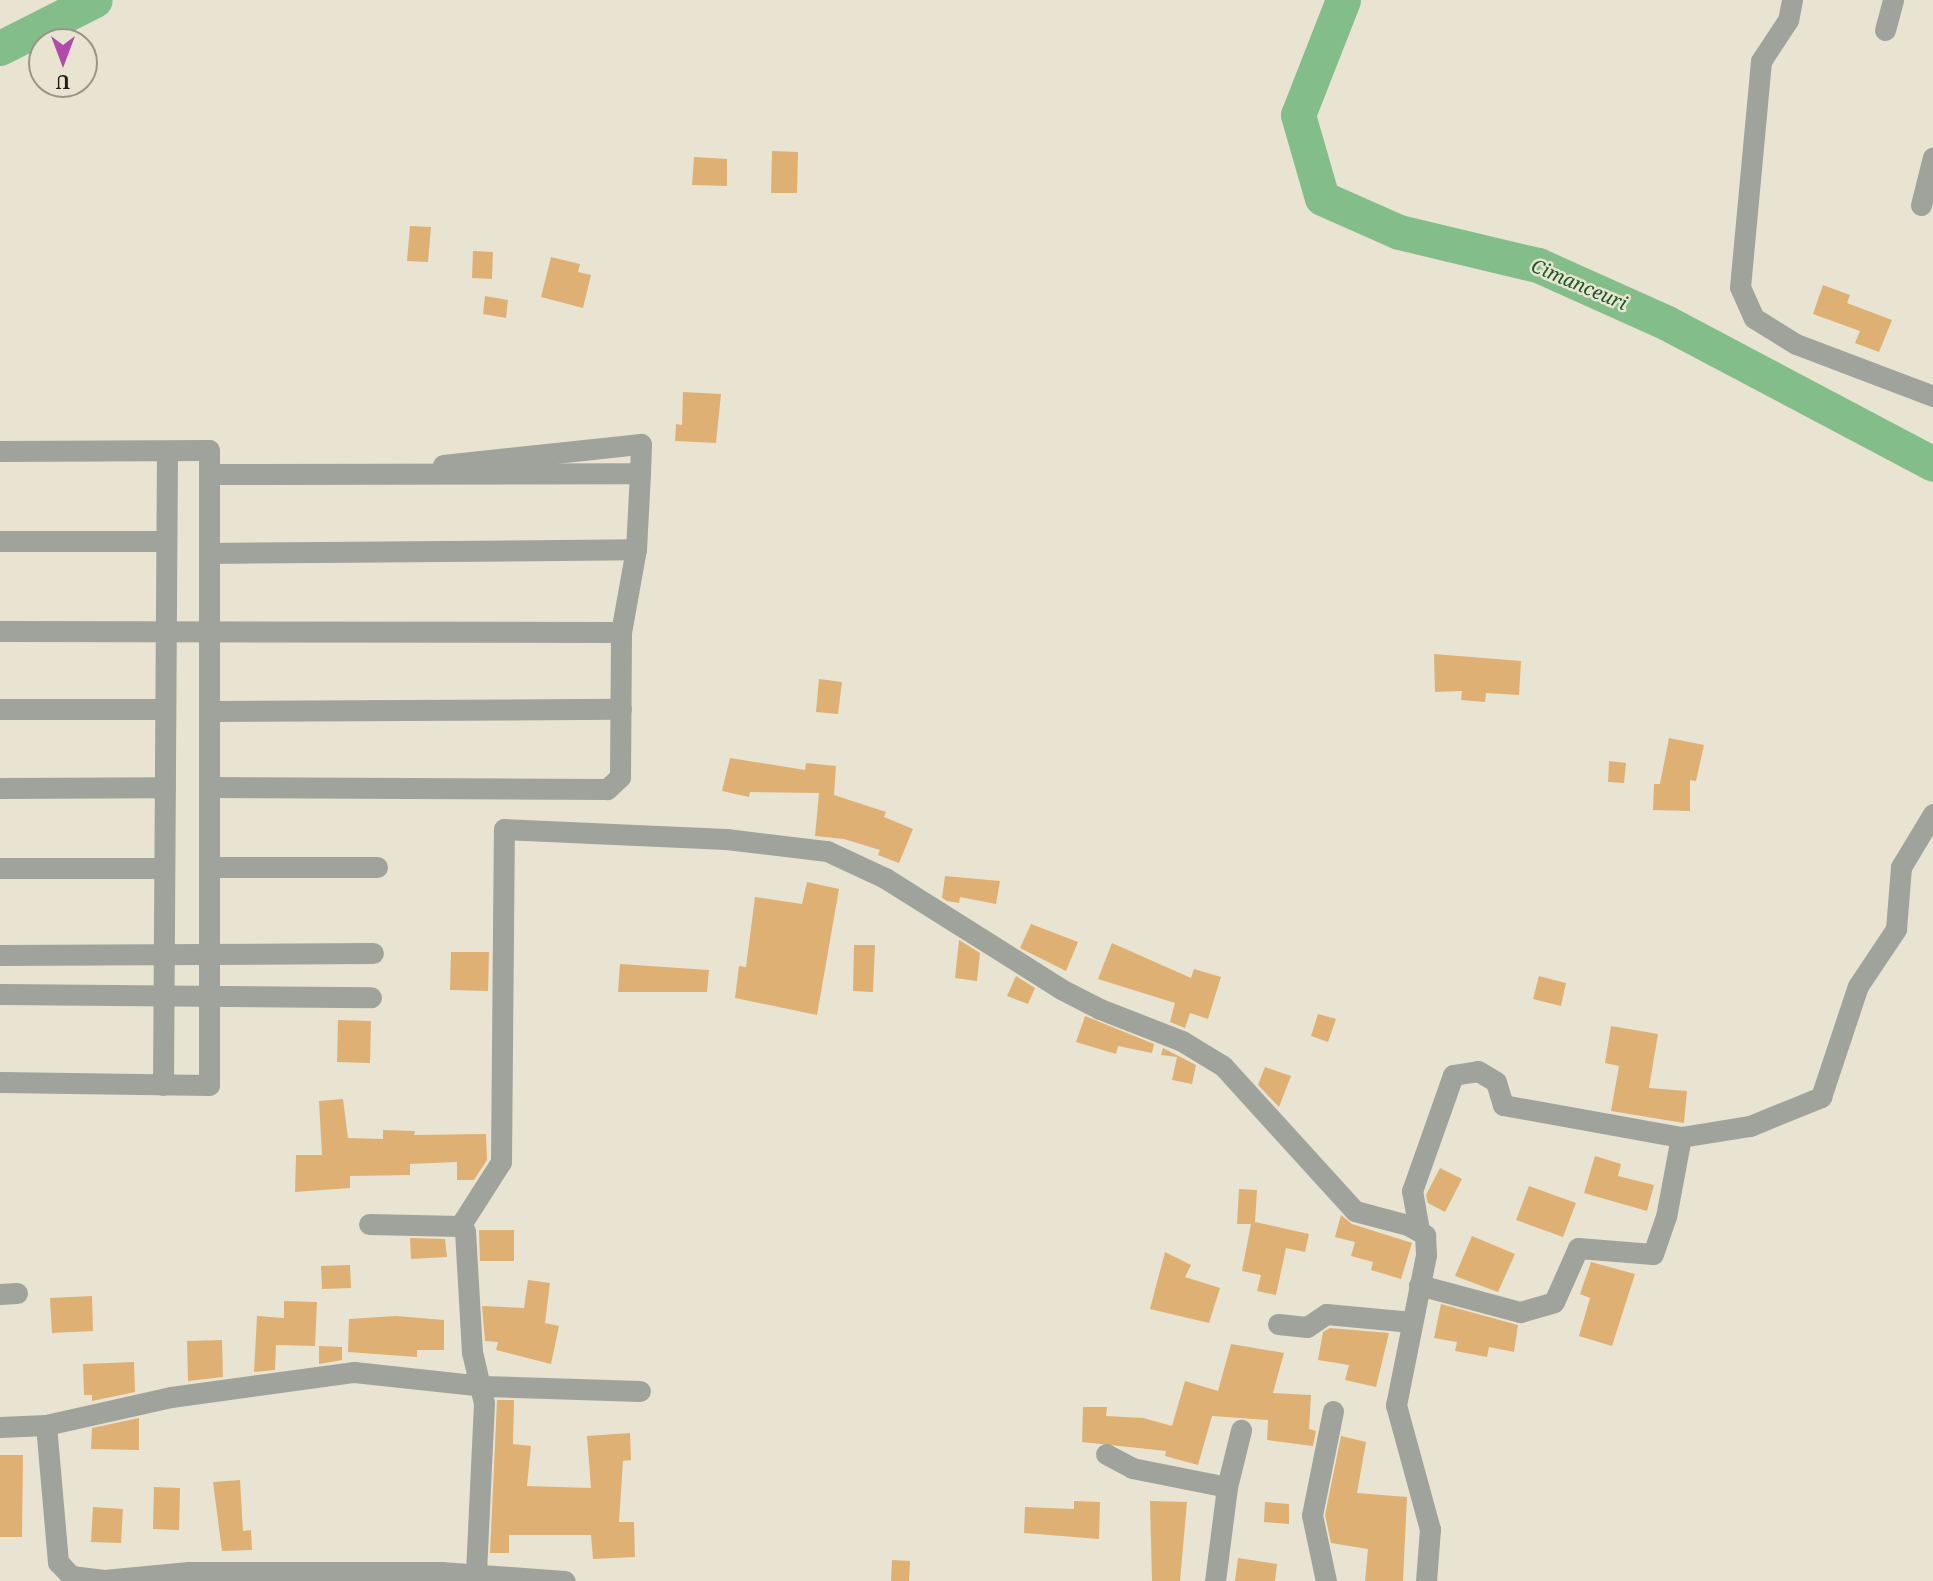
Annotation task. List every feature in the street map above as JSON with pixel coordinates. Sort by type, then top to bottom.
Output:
[{"type":"street","points":[[1792,0],[1788,20],[1761,61],[1740,287],[1754,318],[1796,344],[1933,396]]},
{"type":"street","points":[[1885,30],[1893,0]]},
{"type":"street","points":[[1921,205],[1933,157]]},
{"type":"street","points":[[0,451],[209,450],[209,1085],[0,1082]]},
{"type":"street","points":[[163,1085],[167,451]]},
{"type":"street","points":[[209,474],[640,473],[636,549],[621,632],[620,778],[607,789],[209,788]]},
{"type":"street","points":[[0,541],[166,541]]},
{"type":"street","points":[[209,553],[636,549]]},
{"type":"street","points":[[0,631],[621,632]]},
{"type":"street","points":[[0,709],[165,709]]},
{"type":"street","points":[[209,710],[621,709]]},
{"type":"street","points":[[0,788],[165,788]]},
{"type":"street","points":[[1426,1581],[1430,1529],[1396,1405],[1428,1241],[1419,1230],[1412,1191],[1453,1075],[1478,1071],[1496,1082],[1503,1105],[1681,1137],[1751,1126],[1821,1097],[1858,986],[1896,929],[1901,867],[1933,814]]},
{"type":"street","points":[[460,1226],[501,1162],[504,829],[726,839],[827,851],[857,862],[1061,989],[1100,1009],[1182,1041],[1223,1066],[1356,1210],[1419,1230]]},
{"type":"street","points":[[209,867],[377,867]]},
{"type":"street","points":[[0,868],[164,868]]},
{"type":"street","points":[[0,956],[373,953]]},
{"type":"street","points":[[0,994],[371,997]]},
{"type":"street","points":[[1419,1286],[1520,1312],[1554,1302],[1578,1248],[1653,1254],[1666,1217],[1681,1137]]},
{"type":"street","points":[[369,1224],[460,1226]]},
{"type":"street","points":[[460,1226],[466,1234],[471,1352],[482,1386],[484,1443],[476,1574]]},
{"type":"street","points":[[1278,1324],[1307,1327],[1325,1314],[1412,1322]]},
{"type":"street","points":[[0,1427],[46,1425],[170,1397],[354,1372],[482,1386],[640,1391]]},
{"type":"street","points":[[1326,1581],[1312,1515],[1333,1411]]},
{"type":"street","points":[[46,1425],[58,1562],[63,1577],[90,1580],[189,1573],[476,1574],[565,1581]]},
{"type":"street","points":[[1215,1581],[1227,1487],[1241,1430]]},
{"type":"street","points":[[1106,1454],[1132,1468],[1227,1487]]},
{"type":"building","points":[[772,151],[798,152],[797,193],[771,193]]},
{"type":"building","points":[[694,157],[727,159],[727,186],[692,185]]},
{"type":"building","points":[[410,226],[431,227],[428,262],[407,261]]},
{"type":"building","points":[[473,251],[493,252],[492,279],[472,278]]},
{"type":"building","points":[[551,257],[580,264],[578,272],[591,275],[583,308],[541,297]]},
{"type":"building","points":[[1823,285],[1850,295],[1847,303],[1892,320],[1879,352],[1855,343],[1860,331],[1813,314]]},
{"type":"building","points":[[485,296],[508,300],[506,318],[483,314]]},
{"type":"building","points":[[683,392],[721,394],[716,443],[675,441],[676,424],[682,425]]},
{"type":"building","points":[[1434,654],[1521,661],[1519,695],[1486,693],[1485,702],[1461,700],[1462,691],[1435,692]]},
{"type":"building","points":[[819,679],[842,682],[838,714],[816,712]]},
{"type":"building","points":[[1669,738],[1704,745],[1696,781],[1690,780],[1690,811],[1653,810],[1654,784],[1660,784]]},
{"type":"building","points":[[730,758],[805,770],[806,763],[836,766],[834,795],[886,812],[884,817],[913,829],[899,863],[878,855],[880,850],[844,839],[815,836],[819,793],[750,792],[749,797],[722,791]]},
{"type":"building","points":[[1609,761],[1626,763],[1624,783],[1608,782]]},
{"type":"building","points":[[945,876],[1000,881],[996,904],[960,897],[959,903],[947,901],[942,898]]},
{"type":"building","points":[[807,882],[839,889],[817,1015],[735,998],[739,966],[746,967],[755,897],[802,904]]},
{"type":"building","points":[[1031,924],[1078,942],[1066,971],[1020,948]]},
{"type":"building","points":[[959,940],[980,953],[977,981],[955,978]]},
{"type":"building","points":[[1112,943],[1191,978],[1194,969],[1221,977],[1208,1019],[1190,1013],[1185,1028],[1170,1022],[1175,1003],[1098,979]]},
{"type":"building","points":[[854,945],[875,945],[873,992],[853,991]]},
{"type":"building","points":[[451,952],[489,952],[488,991],[450,990]]},
{"type":"building","points":[[620,964],[709,970],[707,992],[618,992]]},
{"type":"building","points":[[1016,976],[1035,988],[1028,1004],[1007,996]]},
{"type":"building","points":[[1539,976],[1566,983],[1561,1006],[1533,999]]},
{"type":"building","points":[[1318,1014],[1336,1019],[1328,1042],[1311,1036]]},
{"type":"building","points":[[1085,1016],[1154,1044],[1152,1053],[1118,1046],[1116,1054],[1076,1042]]},
{"type":"building","points":[[338,1020],[371,1021],[370,1063],[337,1062]]},
{"type":"building","points":[[1611,1026],[1658,1034],[1649,1088],[1687,1091],[1684,1123],[1611,1111],[1619,1066],[1605,1063]]},
{"type":"building","points":[[1163,1048],[1196,1065],[1192,1084],[1172,1080],[1177,1057],[1161,1055]]},
{"type":"building","points":[[1265,1067],[1291,1076],[1279,1107],[1258,1085]]},
{"type":"building","points":[[343,1099],[348,1138],[383,1139],[383,1130],[415,1131],[414,1135],[486,1134],[487,1160],[474,1180],[457,1180],[457,1162],[410,1164],[410,1175],[350,1176],[350,1188],[295,1192],[296,1155],[322,1155],[319,1101]]},
{"type":"building","points":[[1595,1156],[1621,1164],[1618,1176],[1654,1185],[1647,1211],[1584,1193]]},
{"type":"building","points":[[1440,1168],[1462,1179],[1445,1212],[1428,1203],[1426,1195]]},
{"type":"building","points":[[1529,1186],[1576,1203],[1563,1237],[1516,1220]]},
{"type":"building","points":[[1239,1189],[1257,1190],[1255,1222],[1309,1234],[1305,1252],[1286,1248],[1276,1295],[1257,1291],[1261,1275],[1242,1271],[1251,1224],[1237,1224]]},
{"type":"building","points":[[1341,1215],[1352,1224],[1412,1243],[1401,1279],[1371,1270],[1373,1262],[1351,1256],[1355,1242],[1335,1237]]},
{"type":"building","points":[[479,1230],[514,1230],[514,1261],[480,1261]]},
{"type":"building","points":[[1472,1236],[1515,1254],[1498,1292],[1455,1276]]},
{"type":"building","points":[[410,1238],[445,1239],[447,1257],[411,1259]]},
{"type":"building","points":[[1165,1252],[1191,1265],[1185,1277],[1220,1288],[1209,1323],[1150,1309]]},
{"type":"building","points":[[1591,1262],[1635,1274],[1612,1346],[1579,1336],[1590,1298],[1580,1294]]},
{"type":"building","points":[[350,1265],[351,1288],[322,1289],[321,1266]]},
{"type":"building","points":[[528,1280],[550,1283],[545,1323],[559,1326],[551,1364],[496,1350],[498,1342],[485,1341],[482,1306],[524,1308]]},
{"type":"building","points":[[92,1296],[93,1331],[52,1333],[50,1298]]},
{"type":"building","points":[[284,1301],[317,1302],[315,1346],[276,1345],[275,1370],[254,1372],[257,1316],[284,1318]]},
{"type":"building","points":[[1441,1304],[1518,1325],[1514,1352],[1489,1347],[1487,1357],[1455,1351],[1457,1342],[1434,1338]]},
{"type":"building","points":[[396,1316],[444,1320],[444,1350],[417,1350],[417,1357],[348,1352],[349,1319]]},
{"type":"building","points":[[1330,1328],[1389,1333],[1376,1387],[1345,1380],[1349,1365],[1318,1360],[1323,1332]]},
{"type":"building","points":[[222,1340],[223,1377],[188,1381],[187,1341]]},
{"type":"building","points":[[1231,1344],[1284,1353],[1273,1393],[1311,1395],[1309,1429],[1316,1431],[1313,1446],[1267,1440],[1268,1420],[1212,1416],[1198,1465],[1165,1456],[1166,1451],[1082,1442],[1083,1407],[1107,1407],[1106,1416],[1143,1418],[1172,1426],[1185,1381],[1218,1391]]},
{"type":"building","points":[[319,1346],[342,1347],[342,1360],[319,1364]]},
{"type":"building","points":[[134,1362],[135,1392],[92,1401],[92,1395],[84,1395],[83,1364]]},
{"type":"building","points":[[497,1400],[514,1400],[513,1444],[531,1446],[527,1486],[591,1488],[587,1436],[630,1433],[631,1460],[623,1461],[619,1522],[634,1522],[635,1557],[593,1559],[591,1535],[509,1535],[509,1553],[490,1553]]},
{"type":"building","points":[[139,1418],[139,1450],[91,1449],[92,1428]]},
{"type":"building","points":[[1341,1436],[1366,1442],[1357,1493],[1407,1497],[1403,1581],[1365,1581],[1368,1549],[1331,1543],[1325,1515]]},
{"type":"building","points":[[0,1455],[23,1455],[22,1537],[0,1537]]},
{"type":"building","points":[[240,1480],[243,1531],[251,1530],[252,1550],[222,1551],[213,1482]]},
{"type":"building","points":[[154,1487],[180,1488],[179,1530],[153,1529]]},
{"type":"building","points":[[1074,1501],[1100,1502],[1099,1539],[1024,1533],[1025,1507],[1074,1509]]},
{"type":"building","points":[[1150,1501],[1187,1502],[1180,1581],[1152,1581]]},
{"type":"building","points":[[1265,1502],[1289,1504],[1289,1524],[1264,1522]]},
{"type":"building","points":[[93,1507],[123,1509],[121,1543],[91,1542]]},
{"type":"building","points":[[1238,1558],[1277,1564],[1275,1581],[1235,1581]]},
{"type":"building","points":[[892,1560],[910,1561],[909,1581],[891,1581]]},
{"type":"waterway","name":"Cimanceuri","points":[[0,48],[95,0]]},
{"type":"waterway","name":"Cimanceuri","points":[[1343,0],[1298,115],[1322,198],[1399,232],[1538,265],[1667,323],[1933,464]]}]
